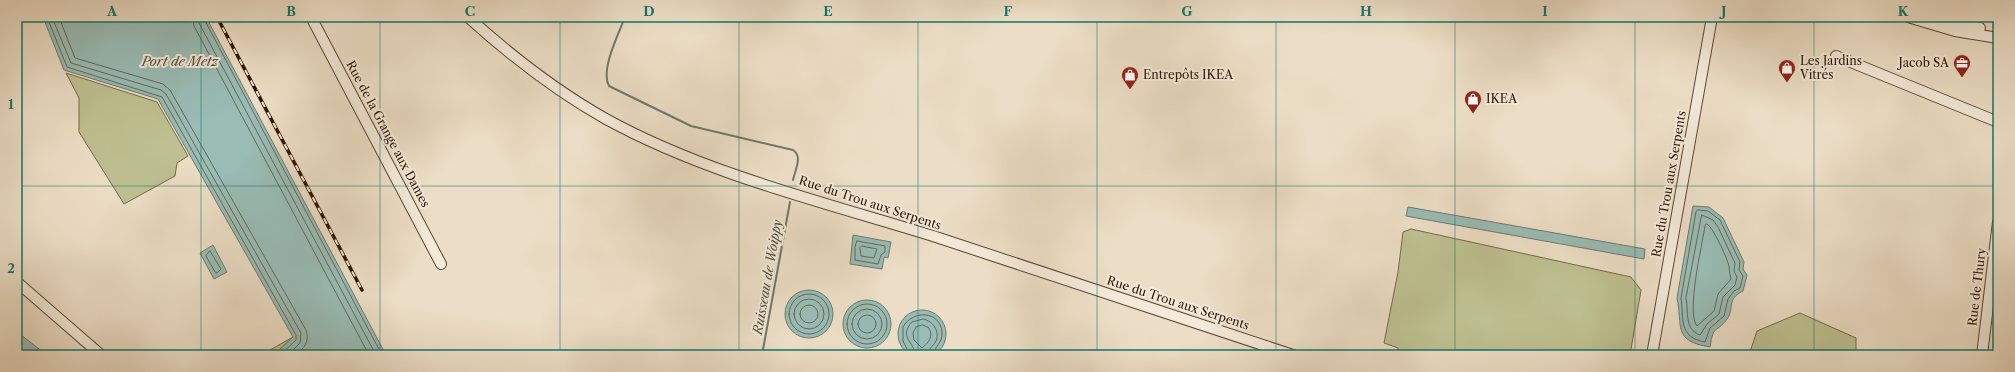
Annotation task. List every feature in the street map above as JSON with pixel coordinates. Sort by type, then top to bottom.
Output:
[{"type":"street","name":"Rue de la Grange aux Dames","points":[[311,17],[441,264]]},
{"type":"street","name":"Rue du Trou aux Serpents","points":[[468,17],[515,56],[577,102],[628,130],[675,152],[730,172],[995,256],[1293,355]]},
{"type":"street","points":[[1704,17],[1706,51]]},
{"type":"street","name":"Rue du Trou aux Serpents","points":[[1652,355],[1712,17]]},
{"type":"street","points":[[1908,17],[1955,30],[1998,38]]},
{"type":"street","points":[[1930,17],[1998,31]]},
{"type":"street","points":[[1836,56],[1998,122]]},
{"type":"street","name":"Rue de Thury","points":[[1982,355],[1998,222]]},
{"type":"street","points":[[17,282],[102,355]]},
{"type":"green space","points":[[66,73],[157,102],[188,156],[177,163],[175,176],[124,204],[79,132],[79,98]]},
{"type":"green space","points":[[1411,229],[1631,277],[1641,290],[1630,355],[1398,355],[1398,348],[1384,343],[1398,272],[1403,232]]},
{"type":"green space","points":[[1800,313],[1856,338],[1856,355],[1749,355],[1757,331]]},
{"type":"green space","points":[[293,337],[274,355],[261,355]]},
{"type":"water","name":"Port de Metz","points":[[43,17],[206,17],[386,355],[274,355],[293,337],[158,99],[64,70]]},
{"type":"water","points":[[1693,206],[1709,207],[1723,218],[1744,262],[1743,269],[1747,275],[1743,291],[1734,297],[1729,315],[1723,324],[1714,332],[1710,347],[1690,341],[1684,336],[1680,324],[1677,298]]},
{"type":"water","points":[[1408,207],[1645,249],[1644,259],[1406,216]]},
{"type":"water","points":[[853,235],[891,242],[888,258],[884,257],[882,269],[850,264]]},
{"type":"water","points":[[213,245],[227,272],[214,279],[200,253]]},
{"type":"water","points":[[809,290],[818,292],[826,297],[831,305],[833,314],[831,323],[826,331],[818,336],[809,338],[800,336],[792,331],[787,323],[785,314],[787,305],[792,297],[800,292]]},
{"type":"water","points":[[862,300],[872,300],[884,307],[891,319],[891,329],[884,341],[872,348],[862,348],[854,344],[847,337],[843,329],[843,319],[847,311],[854,304]]},
{"type":"water","points":[[922,310],[931,312],[939,317],[944,325],[946,334],[944,343],[939,351],[931,356],[922,358],[913,356],[905,351],[900,343],[898,334],[900,325],[905,317],[913,312]]},
{"type":"water","points":[[17,332],[47,355],[17,355]]},
{"type":"waterway","name":"Ruisseau de Woippy","points":[[625,17],[611,52],[607,71],[609,86],[691,126],[793,150],[798,156],[797,168],[793,180]]},
{"type":"waterway","name":"Ruisseau de Woippy","points":[[762,355],[790,202]]},
{"type":"railway","points":[[217,17],[362,290]]},
{"type":"place","name":"Jacob SA","points":[[1962,78]]},
{"type":"place","name":"Les Jardins Vitrés","points":[[1787,83]]},
{"type":"place","name":"Entrepôts IKEA","points":[[1130,90]]},
{"type":"place","name":"IKEA","points":[[1473,114]]}]
